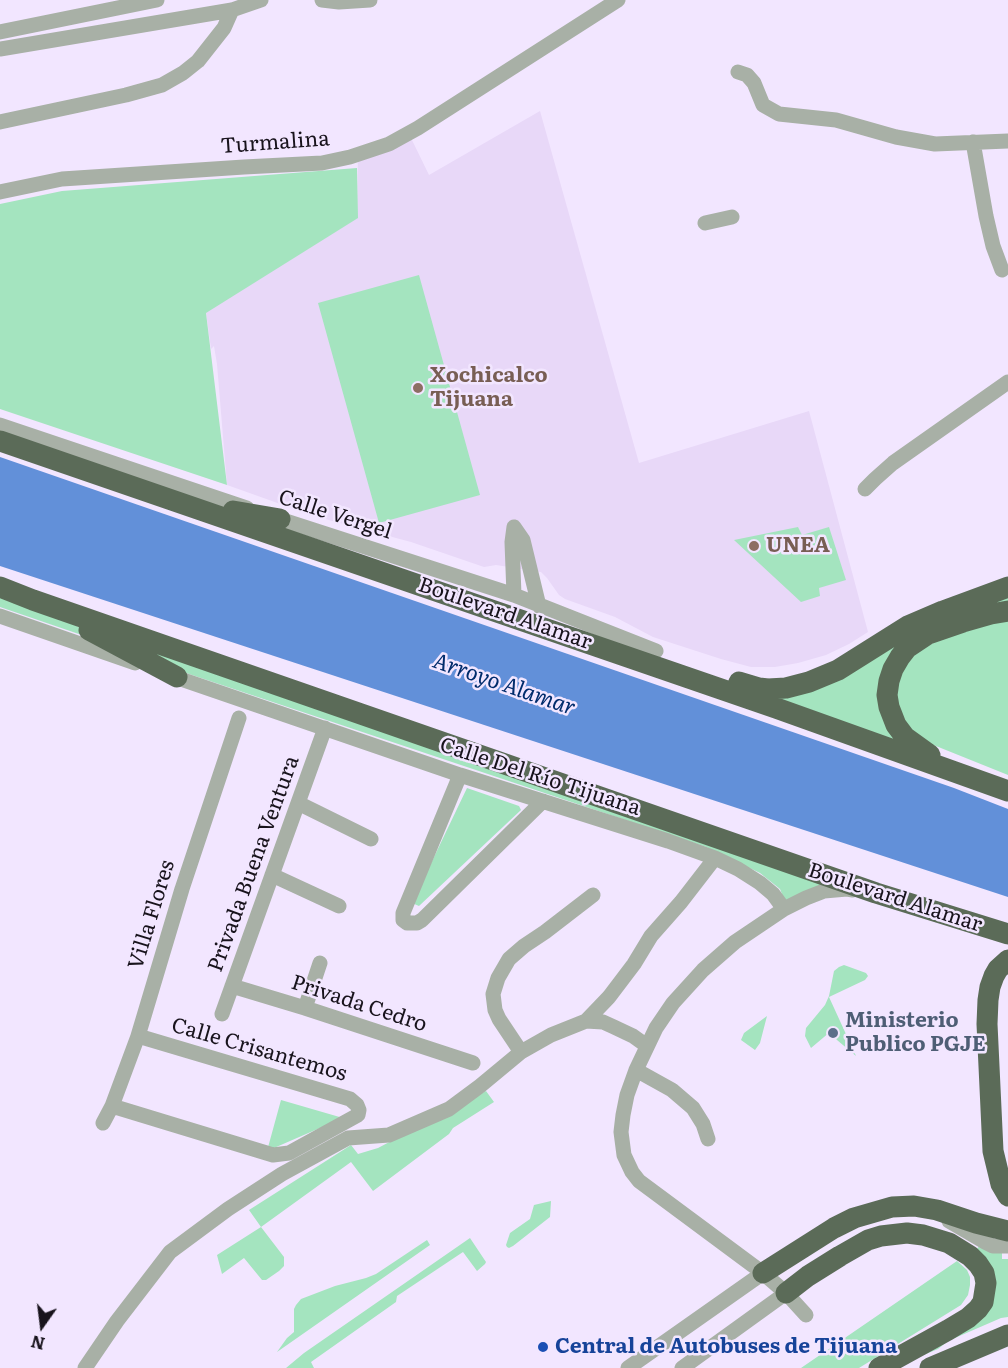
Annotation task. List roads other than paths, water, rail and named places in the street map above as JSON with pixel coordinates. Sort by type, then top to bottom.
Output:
[{"type":"highway","name":"Boulevard Alamar","points":[[0,441],[776,708],[1008,791]]},
{"type":"highway","points":[[142,491],[280,519]]},
{"type":"highway","name":"Boulevard Alamar","points":[[0,587],[876,893],[1008,934]]},
{"type":"highway","points":[[656,651],[759,688],[778,689],[795,686],[838,670],[908,626],[1008,587]]},
{"type":"highway","points":[[33,600],[177,677]]},
{"type":"highway","points":[[973,778],[936,758],[905,737],[896,725],[889,707],[887,695],[889,681],[900,657],[908,648],[928,634],[963,622],[1008,611]]},
{"type":"highway","points":[[656,651],[776,708]]},
{"type":"highway","points":[[1008,960],[998,969],[990,987],[987,1024],[993,1151],[1001,1184],[1008,1196]]},
{"type":"highway","points":[[763,1273],[834,1228],[854,1218],[892,1207],[928,1208],[1008,1231]]},
{"type":"highway","points":[[786,1293],[840,1256],[868,1240],[881,1236],[907,1233],[923,1235],[949,1243],[970,1256],[984,1273],[986,1282],[983,1302],[978,1309],[948,1330],[879,1368]]},
{"type":"highway","points":[[930,1368],[1008,1335]]},
{"type":"street","points":[[80,0],[88,14]]},
{"type":"street","points":[[0,32],[157,0]]},
{"type":"street","points":[[0,49],[232,10],[261,0]]},
{"type":"street","points":[[322,0],[349,2],[370,0]]},
{"type":"street","name":"Turmalina","points":[[0,192],[62,179],[322,163],[350,158],[389,144],[418,128],[618,0]]},
{"type":"street","points":[[0,122],[137,92],[174,79],[192,67],[203,55],[224,28],[232,10]]},
{"type":"street","points":[[738,72],[747,75],[754,83],[763,105],[778,114],[836,120],[935,144],[1008,141]]},
{"type":"street","points":[[973,142],[986,216],[993,246],[1002,270]]},
{"type":"street","points":[[705,224],[732,217]]},
{"type":"street","points":[[865,489],[893,463],[1008,382]]},
{"type":"street","name":"Calle Vergel","points":[[0,424],[514,596],[656,651]]},
{"type":"street","points":[[514,596],[512,542],[514,528],[524,540],[539,606]]},
{"type":"street","name":"Calle Del Río Tijuana","points":[[0,616],[460,775],[715,858],[760,883],[773,894],[784,909]]},
{"type":"street","name":"Villa Flores","points":[[103,1123],[112,1106],[138,1036],[182,889],[245,700]]},
{"type":"street","name":"Privada Buena Ventura","points":[[222,1014],[325,728]]},
{"type":"street","points":[[460,775],[403,913],[403,920],[407,923],[417,923],[422,920],[543,801]]},
{"type":"street","points":[[298,803],[370,839]]},
{"type":"street","points":[[85,1368],[162,1261],[180,1243],[228,1209],[282,1174],[348,1138],[389,1135],[449,1109],[521,1052],[551,1035],[586,1020],[615,990],[651,936],[715,858]]},
{"type":"street","points":[[272,874],[339,906]]},
{"type":"street","points":[[806,1315],[763,1273],[645,1187],[632,1172],[624,1155],[621,1132],[627,1095],[656,1028],[673,1003],[720,954],[784,909],[806,898],[824,891],[847,889],[876,893]]},
{"type":"street","points":[[521,1052],[495,1010],[493,994],[498,978],[509,959],[593,895]]},
{"type":"street","points":[[305,1008],[320,963]]},
{"type":"street","name":"Privada Cedro","points":[[232,986],[473,1064]]},
{"type":"street","points":[[586,1020],[603,1022],[647,1046]]},
{"type":"street","name":"Calle Crisantemos","points":[[112,1106],[273,1155],[289,1153],[358,1115],[357,1105],[350,1099],[138,1036]]},
{"type":"street","points":[[636,1070],[672,1090],[693,1108],[703,1124],[708,1139]]},
{"type":"street","points":[[928,1208],[993,1246],[1008,1246]]},
{"type":"street","points":[[628,1368],[763,1273]]},
{"type":"street","points":[[682,1368],[786,1293]]},
{"type":"water","name":"Arroyo Alamar","points":[[0,457],[954,788],[1008,809],[1008,897],[0,566]]},
{"type":"place","name":"Xochicalco Tijuana","points":[[418,388]]},
{"type":"place","name":"UNEA","points":[[754,546]]},
{"type":"place","name":"Ministerio Publico PGJE","points":[[833,1033]]},
{"type":"place","name":"Central de Autobuses de Tijuana","points":[[543,1347]]}]
